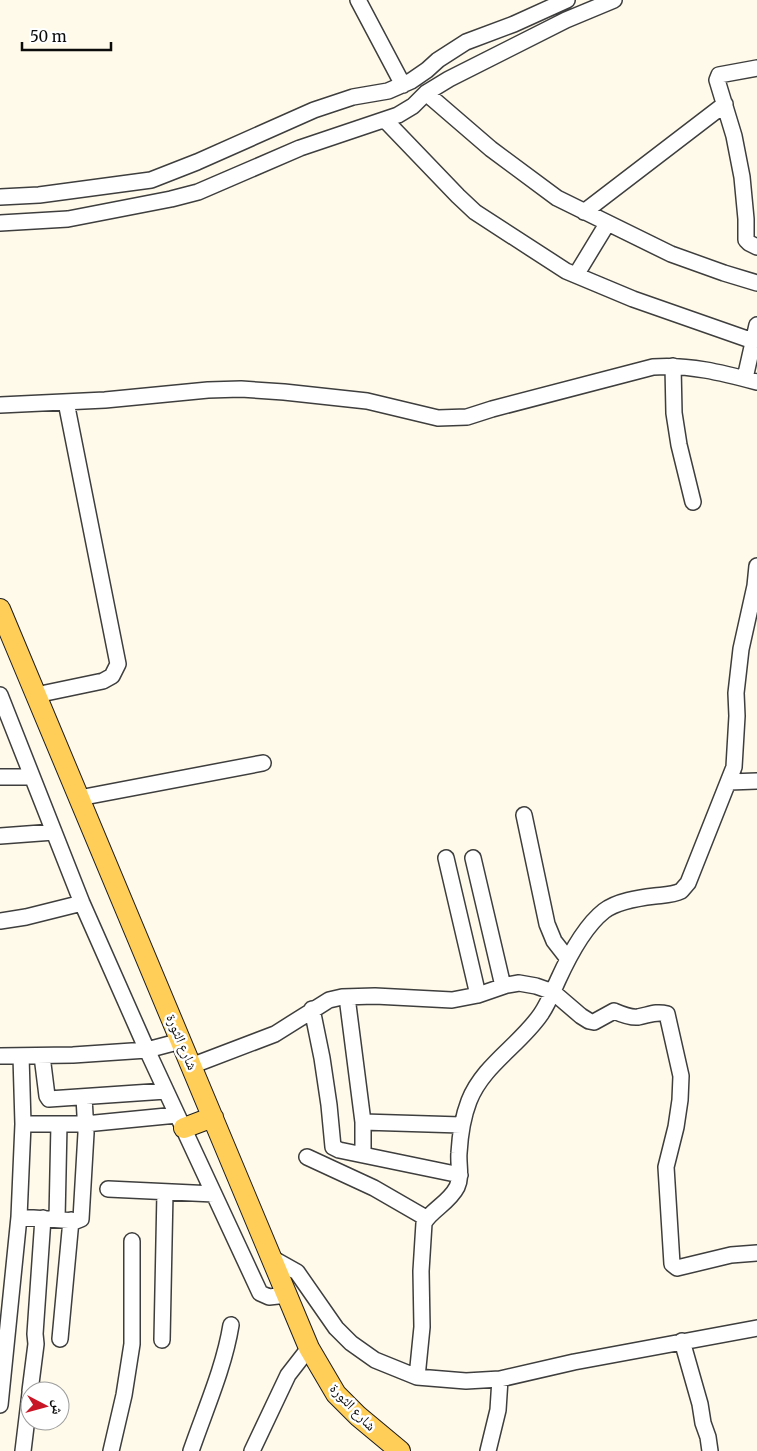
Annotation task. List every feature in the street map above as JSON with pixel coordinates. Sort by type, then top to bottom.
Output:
[{"type":"main road","name":"شارع الثورة","points":[[0,609],[309,1348],[336,1394],[358,1416],[400,1451]]},
{"type":"main road","points":[[180,1121],[213,1117]]},
{"type":"street","points":[[358,0],[403,85]]},
{"type":"street","points":[[0,197],[39,195],[151,180],[197,162],[314,110],[353,97],[388,91],[403,85],[466,42],[514,24],[567,0]]},
{"type":"street","points":[[0,223],[68,219],[198,192],[300,148],[398,115],[413,106],[426,93],[449,79],[566,20],[614,0]]},
{"type":"street","points":[[757,68],[720,75],[717,80],[734,136],[742,177],[746,240],[749,244],[757,247]]},
{"type":"street","points":[[426,93],[491,149],[556,198],[670,254],[757,283]]},
{"type":"street","points":[[584,212],[725,104]]},
{"type":"street","points":[[385,120],[475,212],[566,271],[632,299],[753,341]]},
{"type":"street","points":[[576,275],[607,224]]},
{"type":"street","points":[[0,404],[105,400],[208,390],[241,389],[367,402],[438,418],[453,419],[467,417],[653,367],[698,368],[751,380],[753,341],[757,325]]},
{"type":"street","points":[[673,366],[674,414],[679,445],[693,502]]},
{"type":"street","points":[[36,695],[103,681],[112,676],[118,664],[66,402]]},
{"type":"street","points":[[417,1377],[422,1327],[420,1271],[424,1223],[426,1218],[449,1199],[458,1186],[461,1125],[470,1100],[480,1081],[495,1063],[528,1032],[543,1012],[568,959],[590,926],[605,910],[624,902],[681,891],[688,883],[734,767],[738,716],[736,693],[741,648],[755,586],[757,566]]},
{"type":"street","points":[[0,695],[82,903],[147,1050],[260,1293],[269,1297],[287,1295]]},
{"type":"street","points":[[79,798],[263,763]]},
{"type":"street","points":[[0,777],[32,777]]},
{"type":"street","points":[[729,782],[757,781]]},
{"type":"street","points":[[524,815],[549,933],[568,959]]},
{"type":"street","points":[[0,836],[54,832]]},
{"type":"street","points":[[446,858],[478,995]]},
{"type":"street","points":[[472,858],[503,986]]},
{"type":"street","points":[[0,921],[26,917],[82,903]]},
{"type":"street","points":[[191,1066],[275,1034],[329,1000],[347,997],[375,996],[452,1000],[478,995],[503,986],[519,983],[553,992],[588,1021],[594,1022],[614,1011],[626,1016],[638,1017],[661,1012],[667,1014],[681,1076],[676,1127],[666,1167],[672,1264],[678,1268],[731,1255],[757,1253]]},
{"type":"street","points":[[347,997],[363,1122],[363,1155]]},
{"type":"street","points":[[312,1009],[327,1086],[334,1147],[363,1155],[460,1175]]},
{"type":"street","points":[[0,1056],[42,1056],[147,1050],[181,1041]]},
{"type":"street","points":[[0,1405],[4,1335],[19,1217],[23,1124],[21,1056]]},
{"type":"street","points":[[42,1056],[48,1098],[166,1091]]},
{"type":"street","points":[[19,1217],[79,1220],[82,1216],[84,1097]]},
{"type":"street","points":[[23,1124],[180,1121]]},
{"type":"street","points":[[363,1122],[461,1125]]},
{"type":"street","points":[[59,1124],[57,1219],[60,1339]]},
{"type":"street","points":[[307,1156],[374,1188],[426,1218]]},
{"type":"street","points":[[108,1189],[214,1194]]},
{"type":"street","points":[[162,1340],[165,1192]]},
{"type":"street","points":[[31,1381],[36,1344],[35,1334],[57,1219]]},
{"type":"street","points":[[111,1451],[124,1395],[132,1344],[132,1241]]},
{"type":"street","points":[[272,1258],[297,1272],[336,1328],[351,1343],[374,1360],[417,1377],[466,1381],[500,1379],[574,1362],[757,1328]]},
{"type":"street","points":[[191,1451],[229,1342],[231,1325]]},
{"type":"street","points":[[682,1341],[700,1404],[710,1451]]},
{"type":"street","points":[[252,1451],[288,1375],[309,1348]]},
{"type":"street","points":[[488,1451],[498,1410],[500,1379]]},
{"type":"street","points":[[23,1451],[25,1431]]}]
